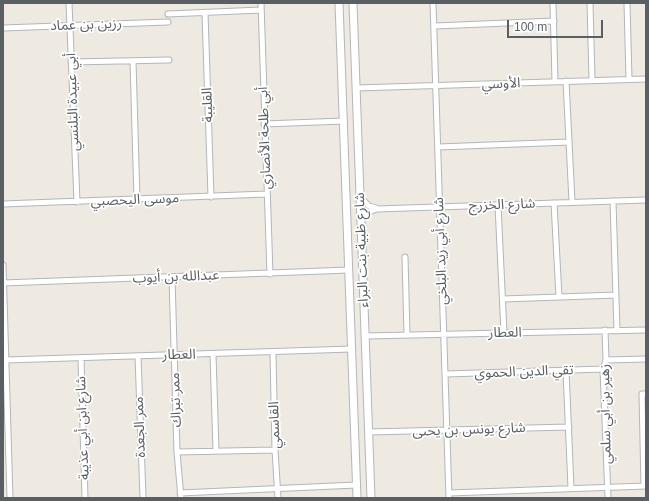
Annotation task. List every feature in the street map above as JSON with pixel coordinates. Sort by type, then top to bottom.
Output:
[{"type":"street","name":"أبي عبيدة البلنسي","points":[[70,3],[77,202]]},
{"type":"street","name":"أبي طلحة الأنصاري","points":[[261,3],[266,194],[270,274]]},
{"type":"street","name":"شارع ظبية بنت البراء","points":[[340,3],[357,498]]},
{"type":"street","name":"شارع ظبية بنت البراء","points":[[353,3],[371,498]]},
{"type":"street","name":"شارع أبي زيد البلخي","points":[[434,3],[449,495]]},
{"type":"street","points":[[553,3],[556,82]]},
{"type":"street","points":[[590,3],[592,80]]},
{"type":"street","points":[[626,3],[629,79]]},
{"type":"street","points":[[168,14],[261,10]]},
{"type":"street","name":"القليبة","points":[[205,13],[211,197]]},
{"type":"street","points":[[435,26],[554,21]]},
{"type":"street","name":"رزين بن عماد","points":[[3,28],[168,22]]},
{"type":"street","points":[[71,62],[169,60]]},
{"type":"street","points":[[133,61],[138,200]]},
{"type":"street","name":"الأوسي","points":[[356,88],[646,79]]},
{"type":"street","points":[[566,81],[572,202]]},
{"type":"street","points":[[264,124],[344,121]]},
{"type":"street","points":[[438,147],[569,142]]},
{"type":"street","name":"موسى اليحصبي","points":[[3,204],[266,194]]},
{"type":"street","points":[[361,198],[369,206],[377,208]]},
{"type":"street","points":[[613,200],[617,331]]},
{"type":"street","name":"شارع الخزرج","points":[[377,208],[646,200]]},
{"type":"street","points":[[554,203],[559,297]]},
{"type":"street","points":[[498,205],[504,333]]},
{"type":"street","points":[[362,219],[366,213],[377,208]]},
{"type":"street","points":[[405,257],[407,335]]},
{"type":"street","points":[[3,265],[4,350],[6,360],[5,392],[10,498]]},
{"type":"street","name":"عبدالله بن أيوب","points":[[3,283],[349,270]]},
{"type":"street","name":"ممر تبراك","points":[[172,277],[178,452],[181,495]]},
{"type":"street","points":[[503,299],[616,295]]},
{"type":"street","name":"زهير بن أبي سلمي","points":[[605,330],[606,360],[603,369],[608,498]]},
{"type":"street","name":"العطار","points":[[365,336],[646,330]]},
{"type":"street","name":"العطار","points":[[6,360],[352,349]]},
{"type":"street","name":"القاسمي","points":[[273,352],[275,450],[278,498]]},
{"type":"street","points":[[213,354],[216,451]]},
{"type":"street","name":"ممر الجعدة","points":[[138,356],[143,498]]},
{"type":"street","name":"شارع ابن أبي عذيبة","points":[[81,358],[85,498]]},
{"type":"street","points":[[606,360],[646,359]]},
{"type":"street","name":"تقي الدين الحموي","points":[[446,374],[603,369]]},
{"type":"street","points":[[566,371],[571,488]]},
{"type":"street","points":[[449,495],[571,488],[645,486],[642,394],[646,394]]},
{"type":"street","name":"شارع يونس بن يحىى","points":[[369,432],[569,427]]},
{"type":"street","points":[[178,452],[275,450]]},
{"type":"street","points":[[181,495],[356,485]]},
{"type":"street","points":[[3,492],[10,492]]}]
